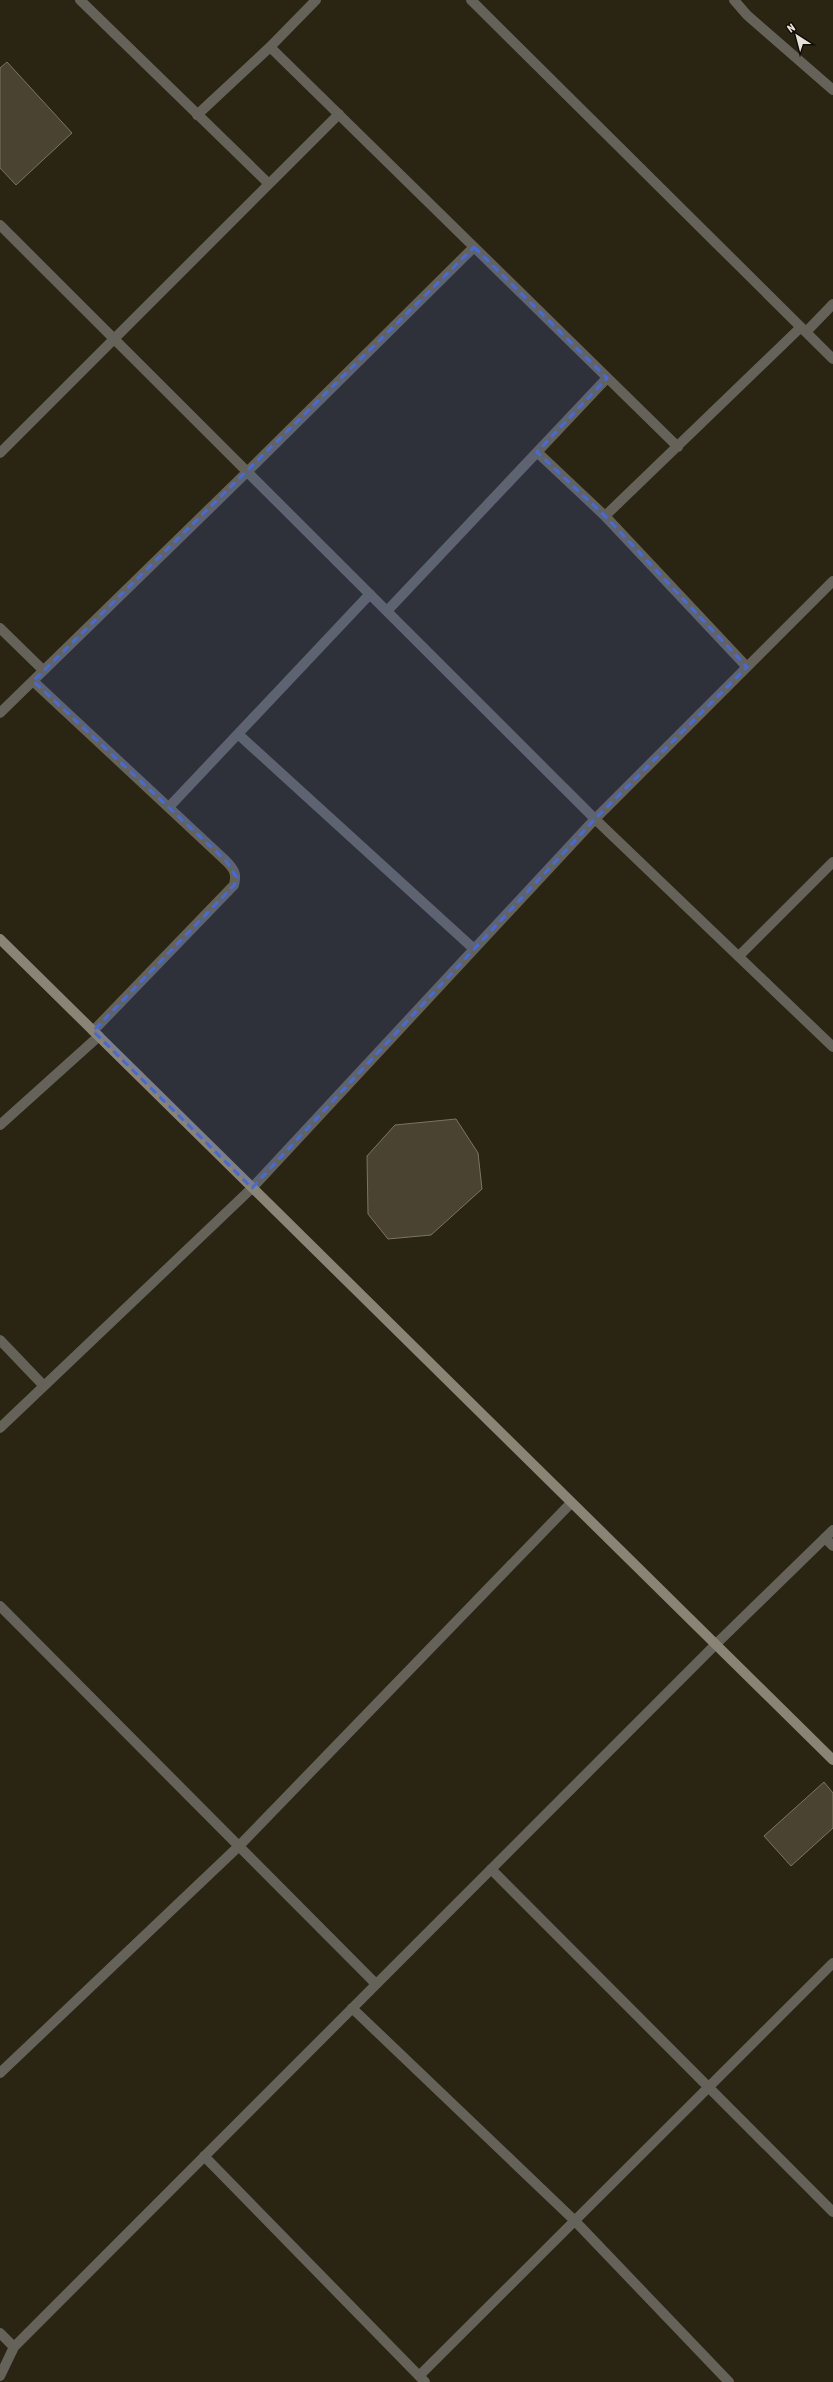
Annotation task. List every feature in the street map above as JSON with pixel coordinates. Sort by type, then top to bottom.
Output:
[{"type":"street","points":[[80,0],[269,184]]},
{"type":"street","points":[[197,115],[270,47],[316,0]]},
{"type":"street","points":[[471,0],[833,359]]},
{"type":"street","points":[[734,0],[747,16],[833,90]]},
{"type":"street","points":[[270,47],[678,447]]},
{"type":"street","points":[[0,453],[113,338],[339,114]]},
{"type":"street","points":[[0,225],[595,818],[833,1047]]},
{"type":"street","points":[[0,713],[248,472],[474,247]]},
{"type":"street","points":[[605,516],[804,329],[833,304]]},
{"type":"street","points":[[387,611],[607,378]]},
{"type":"street","points":[[537,452],[605,516],[747,667]]},
{"type":"street","points":[[0,1428],[252,1188],[595,818],[833,581]]},
{"type":"street","points":[[169,807],[370,594]]},
{"type":"street","points":[[0,628],[43,670]]},
{"type":"street","points":[[0,1125],[96,1034],[234,885],[236,877],[234,869],[33,681]]},
{"type":"street","points":[[238,734],[474,949]]},
{"type":"street","points":[[739,956],[833,862]]},
{"type":"street","points":[[0,939],[833,1760]]},
{"type":"street","points":[[0,1340],[44,1386]]},
{"type":"street","points":[[0,2073],[239,1846],[571,1503]]},
{"type":"street","points":[[0,2376],[14,2347],[715,1645],[833,1530]]},
{"type":"street","points":[[824,1538],[833,1546]]},
{"type":"street","points":[[0,1606],[376,1984]]},
{"type":"street","points":[[491,1869],[708,2089],[833,2212]]},
{"type":"street","points":[[204,2156],[422,2379],[576,2221],[833,1963]]},
{"type":"street","points":[[352,2008],[576,2221],[729,2382]]},
{"type":"street","points":[[0,2333],[14,2347]]},
{"type":"highlighted area","points":[[474,247],[607,378],[537,452],[605,516],[747,667],[595,819],[252,1188],[93,1031],[234,885],[236,877],[226,861],[33,681]]},
{"type":"building","points":[[7,62],[72,133],[16,185],[0,168],[0,68]]},
{"type":"building","points":[[456,1119],[478,1153],[482,1189],[431,1235],[388,1239],[368,1214],[367,1156],[395,1125]]},
{"type":"building","points":[[824,1782],[833,1793],[833,1828],[791,1866],[764,1836]]}]
